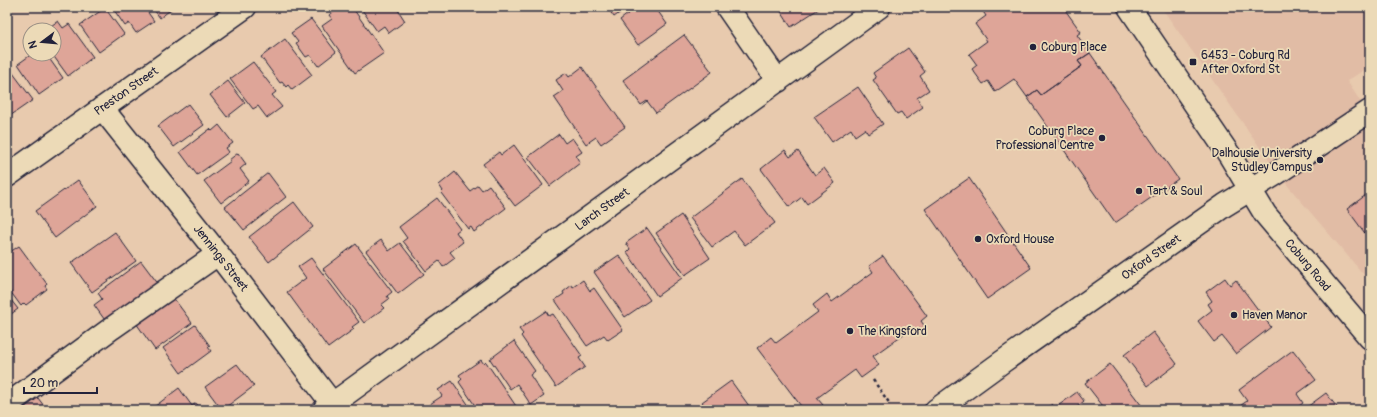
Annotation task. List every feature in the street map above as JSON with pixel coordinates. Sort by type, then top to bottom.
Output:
[{"type":"street","name":"Preston Street","points":[[7,176],[245,7]]},
{"type":"street","points":[[727,7],[778,81]]},
{"type":"street","name":"Larch Street","points":[[331,408],[880,7]]},
{"type":"street","name":"Coburg Road","points":[[1129,7],[1230,156],[1265,214],[1370,338]]},
{"type":"street","name":"Jennings Street","points":[[102,108],[218,254],[331,408]]},
{"type":"street","name":"Oxford Street","points":[[936,410],[1224,205],[1250,190],[1370,111]]},
{"type":"street","points":[[7,405],[112,328],[218,254]]},
{"type":"path","points":[[873,380],[890,404]]},
{"type":"shaded area","name":"Dalhousie University Studley Campus","points":[[1161,7],[1370,7],[1370,66],[1347,81],[1370,116],[1370,282],[1283,180]]},
{"type":"building","points":[[112,7],[144,7],[154,21],[136,33],[129,23],[125,26]]},
{"type":"building","points":[[152,7],[174,7],[160,18]]},
{"type":"building","points":[[341,7],[344,10],[348,7],[352,7],[384,53],[355,73],[322,26],[332,19],[329,15]]},
{"type":"building","points":[[360,7],[396,7],[405,21],[389,33],[384,26],[377,31]]},
{"type":"building","points":[[607,7],[628,7],[614,17]]},
{"type":"building","points":[[637,7],[655,7],[667,24],[638,45],[620,20]]},
{"type":"building","points":[[778,7],[820,7],[820,8],[791,27]]},
{"type":"building","name":"Coburg Place","points":[[987,7],[1063,7],[1081,32],[1077,35],[1090,53],[1078,61],[1082,66],[1041,95],[1037,90],[1027,97],[1014,79],[995,92],[988,81],[983,84],[972,69],[977,65],[969,54],[987,41],[975,24],[986,16],[982,10]]},
{"type":"building","points":[[105,8],[124,34],[99,52],[80,25]]},
{"type":"building","points":[[311,19],[336,52],[318,66],[310,55],[306,57],[291,33]]},
{"type":"building","points":[[69,24],[93,57],[68,76],[58,62],[62,62],[62,27],[63,28]]},
{"type":"building","points":[[684,35],[712,72],[656,113],[647,101],[641,105],[623,80]]},
{"type":"building","points":[[285,39],[312,75],[292,90],[288,85],[286,87],[282,82],[280,83],[261,57]]},
{"type":"building","points":[[908,48],[925,72],[920,76],[929,90],[917,98],[923,107],[906,119],[901,112],[897,114],[873,80],[876,78],[873,73]]},
{"type":"building","name":"Coburg Place Professional Centre","points":[[1090,53],[1178,179],[1115,223],[1027,97],[1037,90],[1041,95],[1082,66],[1078,61]]},
{"type":"building","points":[[22,61],[52,62],[63,78],[39,95],[18,64]]},
{"type":"building","points":[[253,62],[276,92],[272,95],[282,107],[267,118],[258,106],[253,109],[230,79]]},
{"type":"building","points":[[7,65],[33,100],[7,118]]},
{"type":"building","points":[[582,67],[625,127],[601,144],[596,137],[586,144],[554,97],[563,91],[556,80],[566,73],[569,77]]},
{"type":"building","points":[[228,81],[245,103],[227,117],[210,95]]},
{"type":"building","points":[[858,87],[883,124],[868,134],[865,129],[855,136],[851,129],[832,142],[814,117]]},
{"type":"building","points":[[188,104],[204,125],[174,147],[158,126]]},
{"type":"building","points":[[219,125],[233,143],[226,148],[229,152],[197,175],[180,152],[210,129],[212,131]]},
{"type":"building","points":[[559,134],[565,143],[572,138],[582,152],[576,156],[580,163],[550,186],[528,157]]},
{"type":"building","points":[[514,145],[543,185],[515,206],[483,164],[499,152],[501,155]]},
{"type":"building","points":[[785,150],[790,157],[798,151],[815,175],[824,168],[835,183],[807,204],[802,197],[789,207],[761,169]]},
{"type":"building","points":[[238,153],[246,164],[240,169],[249,181],[221,203],[204,181],[231,161],[229,160]]},
{"type":"building","points":[[455,172],[470,191],[478,185],[482,190],[489,185],[506,208],[474,232],[471,227],[468,229],[441,193],[443,191],[439,185]]},
{"type":"building","points":[[268,173],[286,197],[244,230],[225,207]]},
{"type":"building","name":"Oxford House","points":[[969,178],[1031,268],[987,299],[925,209]]},
{"type":"building","points":[[742,179],[775,223],[745,245],[734,231],[712,247],[690,218]]},
{"type":"building","points":[[78,180],[97,206],[55,238],[35,211]]},
{"type":"building","points":[[1370,192],[1370,240],[1347,209]]},
{"type":"building","points":[[437,198],[460,229],[456,232],[463,242],[450,252],[455,258],[443,267],[439,261],[426,271],[403,241],[407,238],[399,227]]},
{"type":"building","points":[[294,202],[313,227],[269,262],[249,237]]},
{"type":"building","points":[[681,215],[710,258],[685,275],[656,233]]},
{"type":"building","points":[[647,228],[682,278],[657,296],[627,252],[630,249],[626,243]]},
{"type":"building","points":[[115,232],[136,261],[92,292],[71,263]]},
{"type":"building","points":[[381,240],[389,251],[400,243],[424,274],[398,294],[366,251]]},
{"type":"building","points":[[356,244],[392,292],[387,296],[389,299],[381,305],[384,308],[364,323],[323,269]]},
{"type":"building","points":[[19,246],[47,284],[45,286],[47,289],[26,305],[24,303],[21,306],[7,287],[7,254]]},
{"type":"building","points":[[619,255],[650,300],[625,317],[594,272]]},
{"type":"building","name":"The Kingsford","points":[[883,256],[927,316],[921,321],[926,328],[917,335],[912,328],[873,356],[879,365],[861,378],[855,370],[817,398],[823,405],[816,410],[804,410],[757,348],[771,337],[776,343],[818,312],[813,305],[827,294],[832,302],[873,272],[869,266]]},
{"type":"building","points":[[311,258],[359,322],[352,327],[354,329],[328,348],[287,292],[306,278],[298,267]]},
{"type":"building","points":[[141,261],[159,285],[107,323],[94,305],[102,299],[98,293]]},
{"type":"building","name":"Haven Manor","points":[[1225,278],[1230,285],[1236,280],[1271,327],[1236,354],[1222,336],[1214,342],[1198,321],[1212,310],[1208,304],[1212,301],[1206,292]]},
{"type":"building","points":[[583,280],[590,291],[594,288],[623,330],[608,340],[604,335],[587,346],[555,300],[564,294],[563,292],[572,285],[573,287]]},
{"type":"building","points":[[7,295],[18,309],[7,317]]},
{"type":"building","points":[[172,296],[192,323],[155,350],[136,323]]},
{"type":"building","points":[[546,311],[549,316],[553,314],[582,356],[579,358],[585,367],[556,387],[521,336],[523,334],[519,329]]},
{"type":"building","points":[[195,325],[210,346],[208,347],[211,351],[181,373],[163,348]]},
{"type":"building","points":[[1153,332],[1177,364],[1148,386],[1124,355]]},
{"type":"building","points":[[514,341],[535,371],[530,375],[544,396],[531,405],[517,384],[510,389],[490,359]]},
{"type":"building","points":[[1293,350],[1316,380],[1297,394],[1303,403],[1294,410],[1234,410],[1247,401],[1239,390]]},
{"type":"building","points":[[481,360],[484,364],[486,362],[518,409],[478,410],[459,382],[462,379],[459,375]]},
{"type":"building","points":[[237,364],[254,386],[222,410],[205,387]]},
{"type":"building","points":[[1110,364],[1145,410],[1106,410],[1085,383]]},
{"type":"building","points":[[452,381],[472,410],[435,410],[430,404],[442,396],[438,390]]},
{"type":"building","points":[[731,381],[752,410],[708,410],[702,402]]},
{"type":"building","points":[[179,388],[192,406],[196,403],[202,410],[156,410],[154,407]]},
{"type":"building","points":[[1077,392],[1084,401],[1077,407],[1079,410],[1044,410],[1052,404],[1055,408]]},
{"type":"building","points":[[1326,393],[1339,410],[1303,410]]},
{"type":"building","points":[[38,398],[47,410],[21,410]]},
{"type":"place","name":"Coburg Place","points":[[1033,47]]},
{"type":"place","name":"6453 - Coburg Rd After Oxford St","points":[[1193,62]]},
{"type":"place","name":"Coburg Place Professional Centre","points":[[1102,138]]},
{"type":"place","name":"Dalhousie University Studley Campus","points":[[1320,160]]},
{"type":"place","name":"Tart & Soul","points":[[1139,191]]},
{"type":"place","name":"Oxford House","points":[[978,239]]},
{"type":"place","name":"Haven Manor","points":[[1234,315]]},
{"type":"place","name":"The Kingsford","points":[[850,331]]}]
